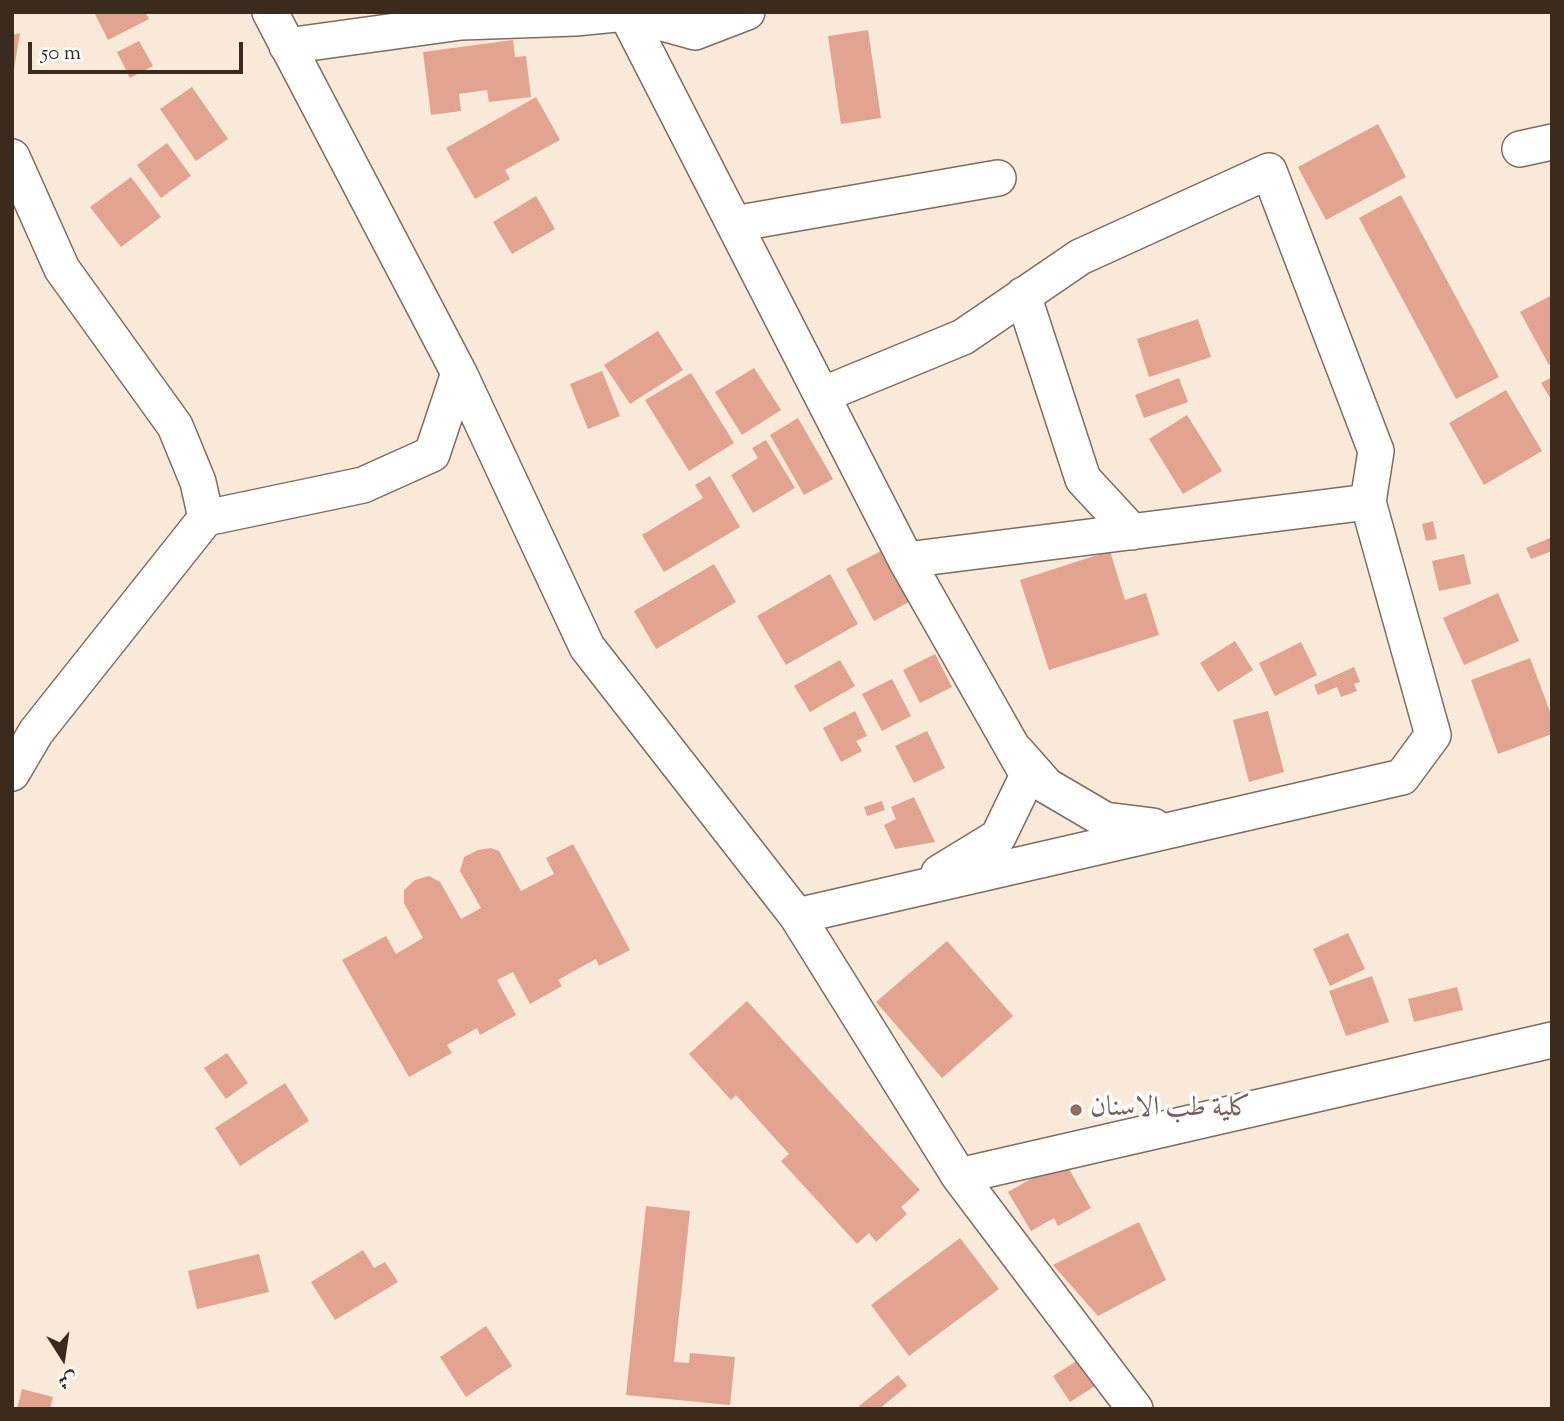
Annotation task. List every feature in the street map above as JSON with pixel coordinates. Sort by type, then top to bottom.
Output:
[{"type":"street","points":[[270,12],[459,373],[587,646],[797,916],[959,1176],[1135,1409]]},
{"type":"street","points":[[287,46],[461,22],[575,18],[626,13],[695,32],[747,12]]},
{"type":"street","points":[[626,13],[906,560],[1028,775],[998,837],[912,889]]},
{"type":"street","points":[[12,157],[62,269],[175,426],[198,482],[206,518]]},
{"type":"street","points":[[797,916],[1402,777],[1433,735],[1368,502],[1376,452],[1269,171],[1080,257],[963,337],[822,395]]},
{"type":"street","points":[[734,224],[998,178]]},
{"type":"street","points":[[1023,295],[1083,479],[1132,532]]},
{"type":"street","points":[[12,773],[36,732],[206,518],[363,485],[432,454],[459,373]]},
{"type":"street","points":[[906,560],[1368,502]]},
{"type":"street","points":[[1011,745],[1047,786],[1105,820],[1177,828]]},
{"type":"street","points":[[959,1176],[1552,1040]]},
{"type":"building","points":[[94,12],[145,12],[149,19],[108,40]]},
{"type":"building","points":[[868,30],[881,118],[841,124],[828,36]]},
{"type":"building","points":[[20,33],[14,69],[12,69],[12,35]]},
{"type":"building","points":[[513,40],[515,57],[526,56],[531,97],[489,102],[487,90],[459,94],[461,111],[431,115],[423,52]]},
{"type":"building","points":[[139,41],[153,66],[130,78],[117,52]]},
{"type":"building","points":[[192,87],[228,139],[196,161],[160,109]]},
{"type":"building","points":[[536,97],[560,140],[505,170],[510,179],[475,199],[446,148]]},
{"type":"building","points":[[1378,124],[1406,177],[1326,220],[1298,167]]},
{"type":"building","points":[[167,143],[191,176],[161,198],[137,165]]},
{"type":"building","points":[[131,177],[161,217],[121,247],[90,207]]},
{"type":"building","points":[[1401,195],[1499,377],[1456,399],[1359,218]]},
{"type":"building","points":[[536,196],[555,229],[512,254],[493,222]]},
{"type":"building","points":[[1552,295],[1552,363],[1549,365],[1520,312]]},
{"type":"building","points":[[1198,319],[1211,357],[1149,377],[1137,339]]},
{"type":"building","points":[[658,331],[683,370],[630,404],[604,365]]},
{"type":"building","points":[[754,368],[781,410],[742,435],[715,392]]},
{"type":"building","points":[[602,371],[620,416],[588,429],[570,384]]},
{"type":"building","points":[[691,373],[734,443],[689,471],[645,400]]},
{"type":"building","points":[[1552,377],[1552,401],[1541,383]]},
{"type":"building","points":[[1179,378],[1188,402],[1144,418],[1135,395]]},
{"type":"building","points":[[1506,390],[1542,451],[1484,485],[1449,423]]},
{"type":"building","points":[[1187,415],[1222,471],[1183,494],[1149,439]]},
{"type":"building","points":[[798,418],[833,479],[804,495],[770,435]]},
{"type":"building","points":[[766,440],[795,488],[753,513],[731,475],[758,458],[752,448]]},
{"type":"building","points":[[710,476],[740,527],[664,572],[642,535],[703,498],[695,485]]},
{"type":"building","points":[[1433,521],[1437,539],[1426,541],[1422,524]]},
{"type":"building","points":[[1550,538],[1552,551],[1531,559],[1526,548]]},
{"type":"building","points":[[881,551],[909,602],[874,621],[846,569]]},
{"type":"building","points":[[1110,551],[1125,600],[1146,593],[1159,635],[1049,670],[1020,580]]},
{"type":"building","points":[[1464,554],[1471,584],[1439,591],[1432,561]]},
{"type":"building","points":[[714,564],[736,602],[656,649],[634,611]]},
{"type":"building","points":[[830,574],[858,624],[786,665],[757,616]]},
{"type":"building","points":[[1498,593],[1519,641],[1464,665],[1443,618]]},
{"type":"building","points":[[1235,641],[1253,670],[1218,692],[1200,663]]},
{"type":"building","points":[[1301,642],[1317,675],[1275,696],[1259,663]]},
{"type":"building","points":[[935,654],[952,687],[920,703],[903,670]]},
{"type":"building","points":[[1530,658],[1552,717],[1552,734],[1498,754],[1471,680]]},
{"type":"building","points":[[840,660],[855,686],[810,712],[794,686]]},
{"type":"building","points":[[1354,667],[1360,682],[1354,684],[1357,691],[1341,697],[1337,687],[1318,695],[1314,685]]},
{"type":"building","points":[[892,679],[911,716],[882,731],[862,694]]},
{"type":"building","points":[[855,711],[867,736],[856,741],[862,751],[841,762],[823,728]]},
{"type":"building","points":[[1268,711],[1284,772],[1249,782],[1233,720]]},
{"type":"building","points":[[927,731],[945,768],[914,783],[895,746]]},
{"type":"building","points":[[914,797],[935,842],[895,849],[884,825],[896,819],[891,807]]},
{"type":"building","points":[[882,801],[885,810],[867,816],[864,807]]},
{"type":"building","points":[[573,844],[630,950],[599,966],[596,959],[558,980],[562,986],[530,1004],[513,972],[497,980],[516,1015],[480,1035],[477,1028],[447,1045],[452,1053],[409,1077],[342,960],[386,936],[396,954],[423,938],[404,903],[404,890],[415,880],[429,876],[440,882],[461,919],[481,908],[460,871],[464,857],[478,850],[491,848],[499,851],[521,891],[554,874],[546,858]]},
{"type":"building","points":[[1348,933],[1365,969],[1330,986],[1313,949]]},
{"type":"building","points":[[947,941],[1013,1016],[942,1078],[876,1002]]},
{"type":"building","points":[[1372,976],[1389,1022],[1346,1036],[1329,991]]},
{"type":"building","points":[[1457,987],[1463,1010],[1414,1022],[1408,999]]},
{"type":"building","points":[[747,1001],[920,1190],[901,1207],[907,1214],[876,1242],[869,1233],[857,1244],[781,1161],[789,1154],[736,1095],[731,1100],[689,1054]]},
{"type":"building","points":[[227,1053],[248,1083],[226,1099],[204,1068]]},
{"type":"building","points":[[285,1083],[309,1121],[240,1166],[215,1128]]},
{"type":"building","points":[[1064,1160],[1091,1208],[1058,1226],[1054,1218],[1031,1231],[1008,1192]]},
{"type":"building","points":[[646,1206],[690,1211],[674,1362],[689,1363],[690,1353],[735,1357],[730,1405],[626,1395]]},
{"type":"building","points":[[1139,1222],[1166,1280],[1098,1316],[1053,1265]]},
{"type":"building","points":[[960,1238],[999,1289],[909,1356],[871,1305]]},
{"type":"building","points":[[363,1250],[374,1268],[385,1262],[398,1282],[335,1320],[311,1282]]},
{"type":"building","points":[[259,1254],[269,1292],[197,1309],[188,1271]]},
{"type":"building","points":[[486,1326],[512,1366],[466,1397],[440,1357]]},
{"type":"building","points":[[1086,1355],[1103,1381],[1070,1402],[1053,1376]]},
{"type":"building","points":[[898,1375],[907,1386],[879,1409],[861,1409],[859,1406]]},
{"type":"building","points":[[22,1389],[53,1397],[50,1409],[17,1409]]},
{"type":"place","name":"كلية طب الاسنان","points":[[1076,1110]]}]
